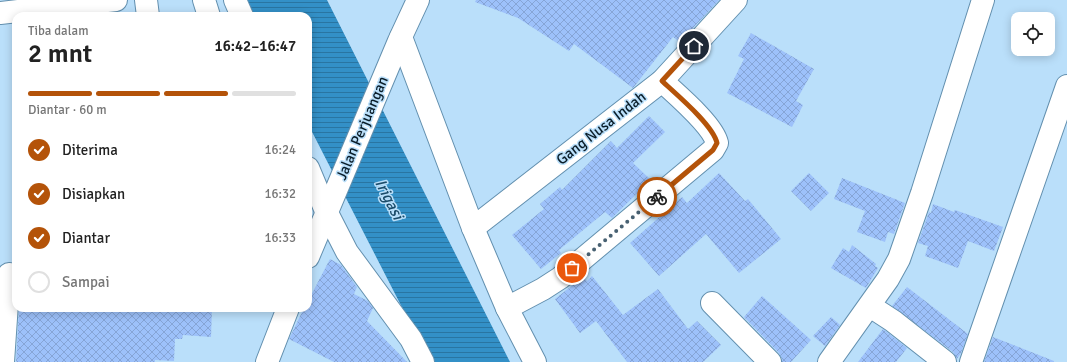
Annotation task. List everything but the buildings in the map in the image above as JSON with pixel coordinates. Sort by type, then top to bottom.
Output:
[{"type":"street","points":[[8,8],[116,0]]},
{"type":"street","points":[[146,0],[148,12]]},
{"type":"street","points":[[204,0],[208,12]]},
{"type":"street","points":[[235,0],[240,12]]},
{"type":"street","name":"Jalan Perjuangan","points":[[313,228],[328,207],[418,0]]},
{"type":"street","name":"Gang Nusa Indah","points":[[473,228],[662,81],[736,0]]},
{"type":"street","points":[[829,362],[870,306],[899,259],[922,193],[983,0]]},
{"type":"street","points":[[400,39],[473,228],[507,308],[535,362]]},
{"type":"street","points":[[507,308],[560,278],[713,150],[717,143],[716,138],[707,126],[662,81]]},
{"type":"street","points":[[971,362],[1067,86]]},
{"type":"street","points":[[312,176],[328,207],[347,252],[411,339],[423,362]]},
{"type":"street","points":[[3,362],[8,274]]},
{"type":"street","points":[[712,303],[770,362]]},
{"type":"street","points":[[870,306],[945,362]]},
{"type":"street","points":[[268,362],[287,312]]},
{"type":"water","name":"Irigasi","points":[[245,0],[327,0],[510,362],[430,362],[312,132],[312,12],[251,12]]},
{"type":"way so far","points":[[572,268],[657,197]]},
{"type":"route","points":[[657,197],[713,150],[717,143],[716,138],[707,126],[662,81],[694,46]]}]
